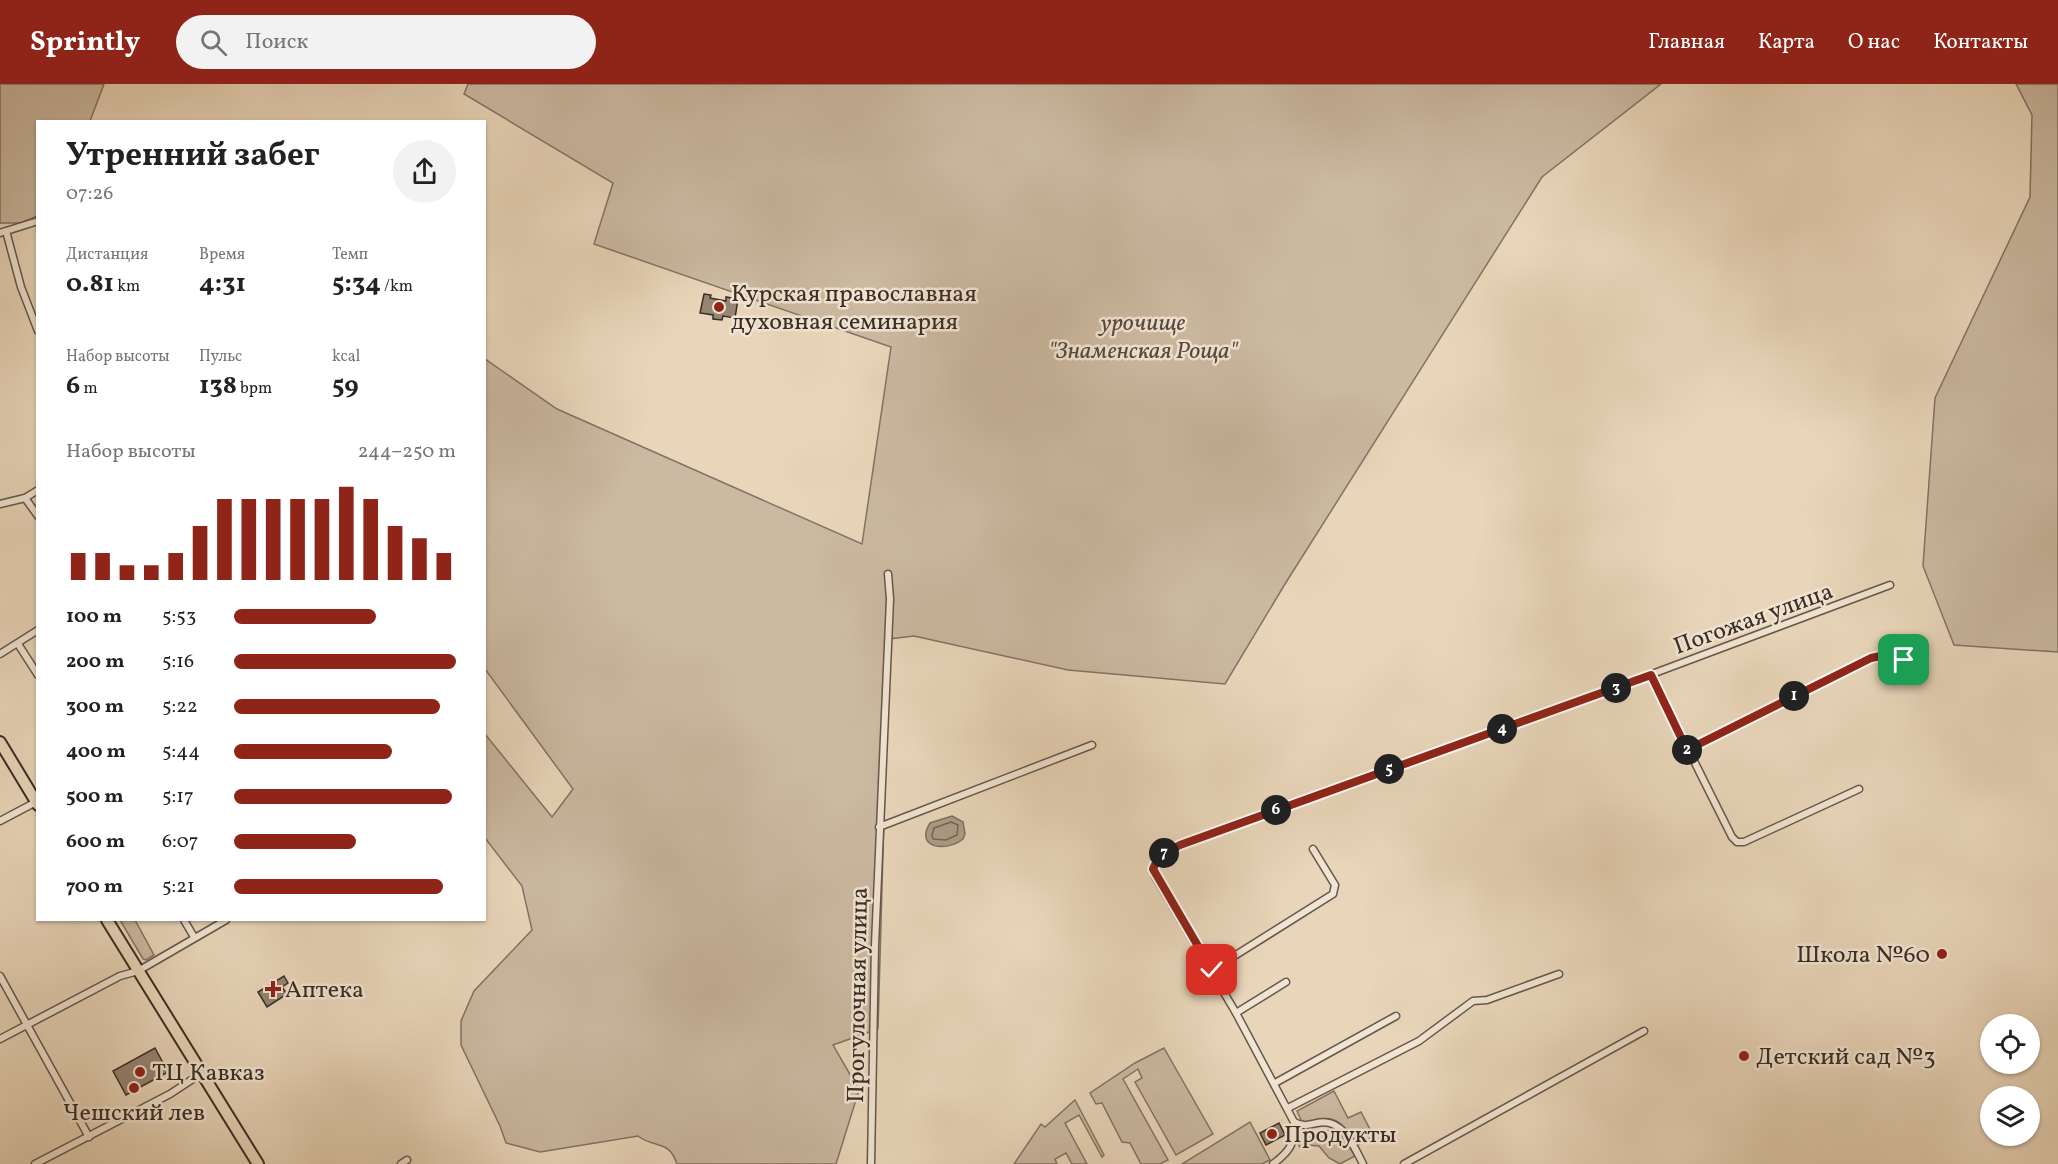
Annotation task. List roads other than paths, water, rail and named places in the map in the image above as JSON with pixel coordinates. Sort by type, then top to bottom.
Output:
[{"type":"main road","points":[[0,742],[36,801]]},
{"type":"main road","points":[[108,921],[258,1164]]},
{"type":"street","points":[[36,222],[3,232],[36,326]]},
{"type":"street","points":[[0,504],[24,498],[36,491]]},
{"type":"street","points":[[24,498],[36,513]]},
{"type":"street","name":"Прогулочная улица","points":[[871,1164],[879,827],[890,599],[888,574]]},
{"type":"street","name":"Погожая улица","points":[[1273,1164],[1292,1146],[1294,1122],[1212,970],[1155,876],[1153,869],[1159,856],[1191,841],[1651,675],[1890,585]]},
{"type":"street","points":[[0,654],[36,631]]},
{"type":"street","points":[[18,644],[36,672]]},
{"type":"street","points":[[1687,750],[1871,658],[1890,654],[1904,660]]},
{"type":"street","points":[[1651,675],[1687,750],[1732,837],[1737,842],[1744,842],[1859,789]]},
{"type":"street","points":[[879,827],[1092,745]]},
{"type":"street","points":[[0,821],[36,803]]},
{"type":"street","points":[[1212,970],[1334,894],[1335,885],[1313,849]]},
{"type":"street","points":[[185,921],[194,937]]},
{"type":"street","points":[[0,1040],[120,976],[138,971],[224,921]]},
{"type":"street","points":[[1288,1108],[1419,1041],[1473,1001],[1488,1000],[1559,974]]},
{"type":"street","points":[[0,976],[89,1137]]},
{"type":"street","points":[[1236,1013],[1286,982]]},
{"type":"street","points":[[1275,1083],[1396,1016]]},
{"type":"street","points":[[1404,1164],[1644,1031]]},
{"type":"street","points":[[35,1164],[170,1094],[202,1074]]},
{"type":"street","points":[[1294,1122],[1308,1126],[1326,1122],[1339,1126],[1363,1164]]},
{"type":"water","points":[[952,816],[963,822],[965,834],[963,839],[941,847],[929,843],[926,832],[930,823]]},
{"type":"place","name":"Курская православная духовная семинария","points":[[719,307]]},
{"type":"place","name":"Школа №60","points":[[1942,954]]},
{"type":"place","name":"Аптека","points":[[273,989]]},
{"type":"place","name":"Детский сад №3","points":[[1744,1056]]},
{"type":"place","name":"ТЦ Кавказ","points":[[140,1072]]},
{"type":"place","name":"Чешский лев","points":[[134,1088]]},
{"type":"place","name":"Продукты","points":[[1272,1134]]},
{"type":"park label","name":"урочище \"Знаменская Роща\"","points":[[1143,336]]}]
